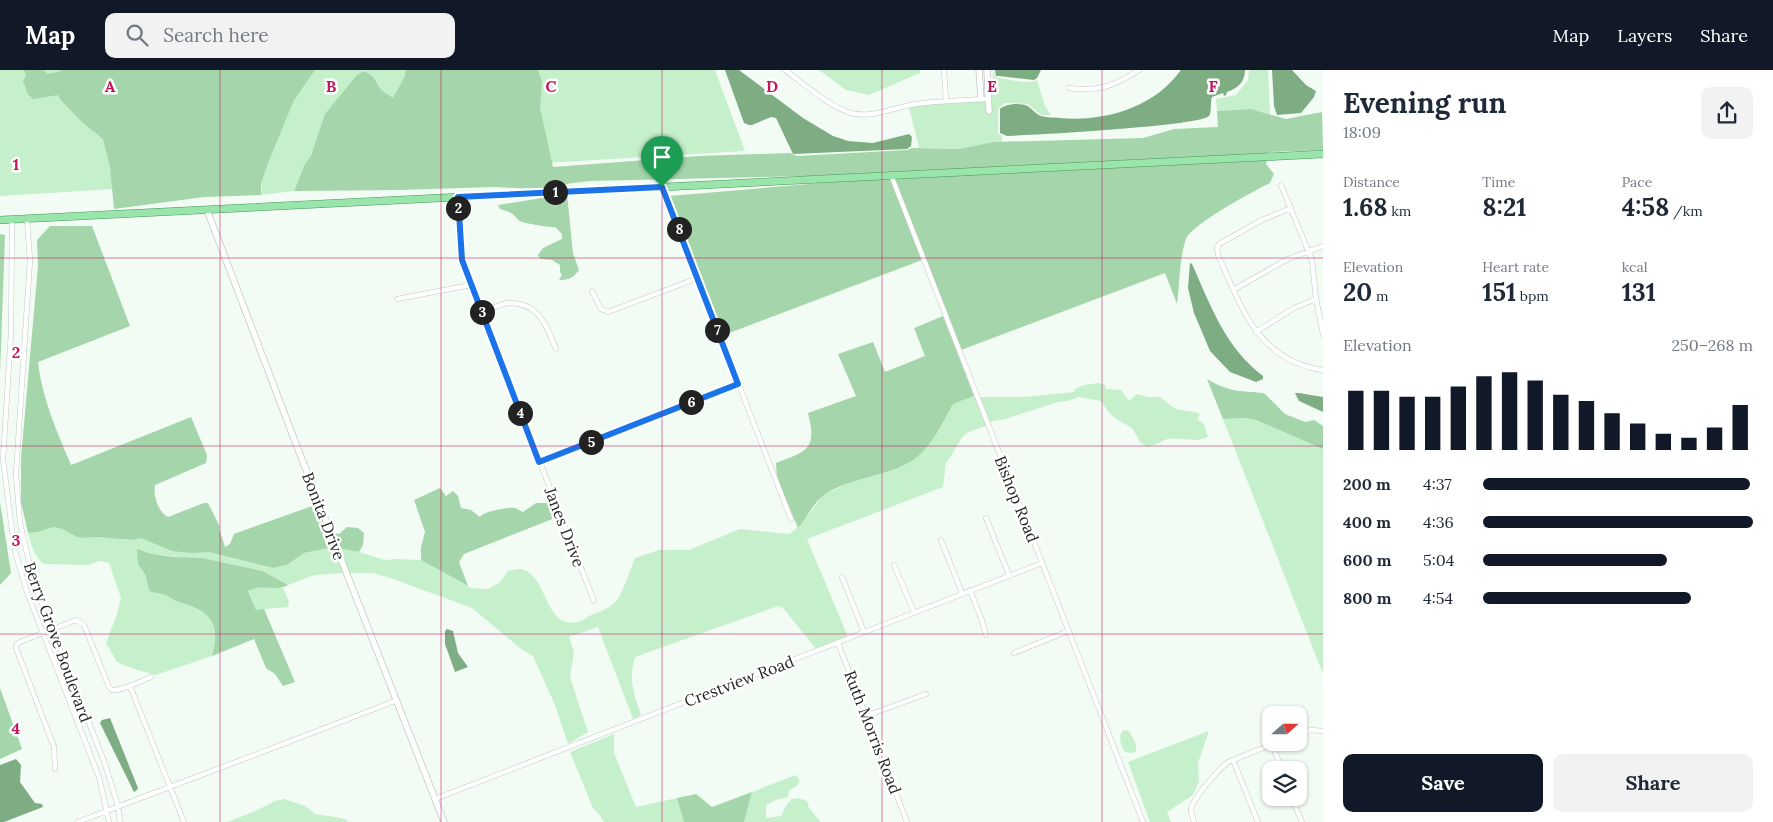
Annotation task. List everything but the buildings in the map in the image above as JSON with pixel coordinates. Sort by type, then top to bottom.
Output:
[{"type":"main road","points":[[0,220],[1323,154]]},
{"type":"street","points":[[785,70],[846,112],[864,115],[876,114],[900,107],[946,101],[989,99]]},
{"type":"street","points":[[944,70],[946,101]]},
{"type":"street","points":[[979,70],[981,99]]},
{"type":"street","points":[[987,70],[990,111]]},
{"type":"street","points":[[1069,88],[1088,90],[1104,87],[1124,80],[1139,70]]},
{"type":"street","name":"Bishop Road","points":[[891,175],[1143,822]]},
{"type":"street","points":[[1281,185],[1314,267],[1316,299],[1323,334]]},
{"type":"street","points":[[662,187],[791,519]]},
{"type":"street","name":"Janes Drive","points":[[458,197],[461,254],[471,285],[594,601]]},
{"type":"street","points":[[1291,208],[1262,220],[1219,244],[1217,248],[1218,255],[1233,290],[1256,332],[1271,347],[1289,360],[1304,366],[1323,370]]},
{"type":"street","name":"Bonita Drive","points":[[207,210],[299,453],[444,822]]},
{"type":"street","name":"Berry Grove Boulevard","points":[[12,219],[11,333],[3,459],[16,555],[27,592],[99,778],[109,822]]},
{"type":"street","name":"Berry Grove Boulevard","points":[[28,219],[30,260],[18,442],[17,498],[20,523],[34,584],[104,761],[118,806],[120,822]]},
{"type":"street","points":[[1233,290],[1271,267],[1308,250],[1323,246]]},
{"type":"street","points":[[592,291],[601,309],[608,312],[698,278]]},
{"type":"street","points":[[397,299],[471,285]]},
{"type":"street","points":[[1256,332],[1294,308],[1316,299]]},
{"type":"street","points":[[482,312],[508,303],[531,307],[544,320],[556,349]]},
{"type":"street","points":[[539,462],[738,384]]},
{"type":"street","points":[[986,518],[1009,575]]},
{"type":"street","points":[[941,540],[962,593]]},
{"type":"street","name":"Crestview Road","points":[[435,799],[1042,562]]},
{"type":"street","points":[[894,564],[914,612]]},
{"type":"street","points":[[842,577],[864,632]]},
{"type":"street","points":[[970,590],[986,635]]},
{"type":"street","points":[[55,770],[54,747],[16,648],[18,644],[76,620],[84,625],[109,688],[118,690],[151,677]]},
{"type":"street","points":[[1014,653],[1068,631]]},
{"type":"street","name":"Ruth Morris Road","points":[[838,643],[908,822]]},
{"type":"street","points":[[130,686],[184,822]]},
{"type":"street","points":[[866,716],[926,694]]},
{"type":"street","points":[[78,822],[397,700]]},
{"type":"street","points":[[1308,731],[1323,731]]},
{"type":"street","points":[[1194,822],[1191,810],[1194,802],[1222,767],[1233,760],[1262,749]]},
{"type":"street","points":[[1233,760],[1258,822]]},
{"type":"street","points":[[1295,806],[1302,822]]},
{"type":"shaded area","points":[[0,70],[715,70],[745,151],[299,178],[294,191],[261,195],[262,180],[0,196]]},
{"type":"shaded area","points":[[24,70],[44,70],[47,74],[61,70],[315,70],[294,100],[266,168],[261,184],[261,195],[204,197],[114,209],[110,167],[103,139],[81,121],[58,95],[33,99],[28,94],[23,81],[26,75]]},
{"type":"shaded area","points":[[406,70],[538,70],[542,82],[540,108],[553,167],[699,156],[790,153],[797,156],[907,150],[912,148],[959,149],[994,142],[1143,138],[1174,129],[1218,127],[1217,111],[1251,109],[1286,119],[1322,112],[1323,150],[1269,152],[1268,155],[891,174],[589,181],[566,184],[566,190],[492,187],[294,191],[305,164],[311,156],[325,114],[357,75],[365,71],[373,77],[381,90],[393,98],[405,76]]},
{"type":"shaded area","points":[[725,70],[739,70],[803,118],[833,136],[848,141],[873,143],[909,134],[912,137],[911,146],[907,149],[793,154],[776,118],[771,117],[752,125],[744,123]]},
{"type":"shaded area","points":[[819,70],[920,70],[920,73],[869,95],[846,90]]},
{"type":"shaded area","points":[[993,70],[998,78],[1023,82],[1037,80],[1045,106],[1051,115],[1041,115],[1028,104],[1005,103],[998,109],[998,133],[1002,136],[1002,142],[959,149],[919,148],[909,107],[939,103],[987,101],[988,113],[991,113]]},
{"type":"shaded area","points":[[995,70],[1041,70],[1034,80],[996,76]]},
{"type":"shaded area","points":[[1181,70],[1245,70],[1244,78],[1234,89],[1227,92],[1224,96],[1223,93],[1212,97],[1209,116],[1199,120],[1080,132],[1007,136],[1000,133],[1000,109],[1006,106],[1014,104],[1026,105],[1043,117],[1077,119],[1111,115],[1127,110],[1157,94]]},
{"type":"shaded area","points":[[1249,70],[1268,70],[1270,114],[1251,109],[1217,111],[1216,99],[1236,95],[1248,80]]},
{"type":"shaded area","points":[[1272,70],[1292,70],[1306,85],[1316,91],[1314,97],[1301,113],[1277,115],[1274,106]]},
{"type":"shaded area","points":[[1267,159],[1266,164],[1274,174],[1270,183],[1238,200],[1199,225],[1186,239],[1181,263],[1177,304],[1165,273],[961,350],[894,177]]},
{"type":"shaded area","points":[[890,177],[922,260],[724,335],[670,196]]},
{"type":"shaded area","points":[[567,194],[573,253],[579,270],[575,275],[566,280],[559,280],[562,275],[560,265],[552,260],[540,259],[538,255],[543,248],[562,239],[562,234],[555,227],[520,221],[511,213],[500,209],[498,205]]},
{"type":"shaded area","points":[[50,226],[92,226],[130,326],[38,362],[43,389],[55,427],[71,465],[191,417],[207,455],[206,463],[155,485],[157,503],[164,515],[168,517],[208,503],[220,527],[225,547],[230,544],[234,534],[315,505],[334,547],[304,553],[287,565],[273,568],[209,552],[190,553],[172,551],[141,538],[132,540],[97,537],[83,538],[53,527],[28,533],[21,502],[21,458],[38,266],[37,240]]},
{"type":"shaded area","points":[[0,234],[5,235],[0,374]]},
{"type":"shaded area","points":[[1190,263],[1220,325],[1239,352],[1263,376],[1263,379],[1256,382],[1230,372],[1210,351],[1194,313],[1188,288]]},
{"type":"shaded area","points":[[943,316],[974,396],[953,404],[941,427],[926,448],[913,460],[893,470],[834,489],[817,502],[798,528],[777,478],[776,463],[796,455],[807,447],[811,434],[808,413],[856,396],[838,354],[873,342],[885,372],[925,356],[914,328]]},
{"type":"shaded area","points":[[1207,379],[1228,389],[1264,393],[1285,414],[1305,422],[1314,420],[1323,426],[1323,449],[1256,420],[1246,418],[1223,419]]},
{"type":"shaded area","points":[[1098,383],[1105,385],[1106,389],[1121,390],[1129,401],[1137,394],[1148,397],[1160,397],[1175,408],[1200,414],[1197,420],[1204,425],[1209,436],[1200,440],[1169,439],[1147,447],[1140,442],[1132,428],[1109,413],[1101,401],[1078,397],[989,422],[979,397],[1023,397],[1074,392],[1075,389],[1084,385]]},
{"type":"shaded area","points":[[1295,393],[1323,397],[1323,412],[1299,401]]},
{"type":"shaded area","points":[[974,396],[986,426],[969,432],[961,439],[946,463],[943,487],[807,539],[848,637],[816,649],[783,608],[778,606],[635,657],[632,680],[641,715],[633,719],[598,627],[569,637],[574,652],[570,677],[588,732],[568,744],[555,705],[533,656],[521,649],[472,608],[373,573],[349,573],[339,548],[385,560],[421,560],[471,588],[488,589],[499,583],[508,571],[520,569],[529,573],[536,580],[553,611],[560,618],[569,622],[581,621],[608,607],[617,600],[635,558],[659,550],[689,550],[740,529],[789,534],[799,527],[823,495],[853,481],[912,460],[927,446],[940,428],[953,404]]},
{"type":"shaded area","points":[[1246,418],[1256,420],[1323,449],[1323,674],[1223,419]]},
{"type":"shaded area","points":[[440,488],[446,496],[453,491],[458,496],[461,508],[471,510],[480,517],[496,510],[515,508],[523,512],[536,503],[549,503],[555,518],[464,554],[459,562],[468,586],[421,560],[421,547],[425,532],[414,500]]},
{"type":"shaded area","points":[[0,502],[11,573],[0,585]]},
{"type":"shaded area","points":[[53,527],[83,538],[97,537],[131,540],[141,537],[172,551],[209,552],[273,568],[287,565],[304,553],[334,547],[344,573],[315,575],[288,585],[263,571],[202,558],[184,558],[148,553],[138,564],[146,576],[149,591],[165,595],[206,614],[214,627],[215,635],[212,656],[156,675],[117,662],[106,643],[121,598],[109,563],[100,561],[88,565],[43,564],[37,557],[28,533]]},
{"type":"shaded area","points":[[347,527],[358,528],[364,533],[363,545],[359,552],[339,548],[334,533],[339,534]]},
{"type":"shaded area","points":[[137,549],[148,553],[173,557],[202,558],[263,571],[288,585],[279,588],[258,588],[248,591],[256,610],[264,609],[295,682],[283,686],[275,674],[266,668],[254,639],[212,656],[215,635],[211,620],[199,610],[165,595],[149,591],[146,576],[138,564]]},
{"type":"shaded area","points":[[267,587],[283,588],[289,602],[288,607],[256,610],[248,590]]},
{"type":"shaded area","points":[[447,629],[453,631],[458,653],[468,667],[455,672],[445,644],[445,631]]},
{"type":"shaded area","points":[[0,688],[22,749],[0,759]]},
{"type":"shaded area","points":[[110,718],[138,788],[134,792],[100,723],[102,720]]},
{"type":"shaded area","points":[[1127,730],[1133,737],[1136,746],[1136,751],[1133,753],[1125,752],[1120,742],[1122,731]]},
{"type":"shaded area","points":[[1209,731],[1198,763],[1199,781],[1193,795],[1167,812],[1171,822],[1150,822],[1128,762]]},
{"type":"shaded area","points":[[614,734],[614,753],[636,807],[677,798],[684,822],[604,822],[593,808],[570,752]]},
{"type":"shaded area","points":[[16,759],[21,765],[20,782],[35,803],[42,804],[43,807],[0,822],[0,765]]},
{"type":"shaded area","points":[[795,775],[800,779],[797,786],[789,790],[788,797],[766,805],[766,818],[781,816],[787,804],[792,799],[798,798],[807,801],[809,808],[821,822],[744,822],[752,792]]},
{"type":"shaded area","points":[[752,792],[744,822],[684,822],[677,798],[696,794],[712,807]]},
{"type":"shaded area","points":[[284,799],[305,806],[315,814],[341,818],[347,820],[347,822],[227,822],[275,801]]},
{"type":"route","points":[[662,187],[738,384],[539,462],[462,260],[458,197],[662,187]]}]
